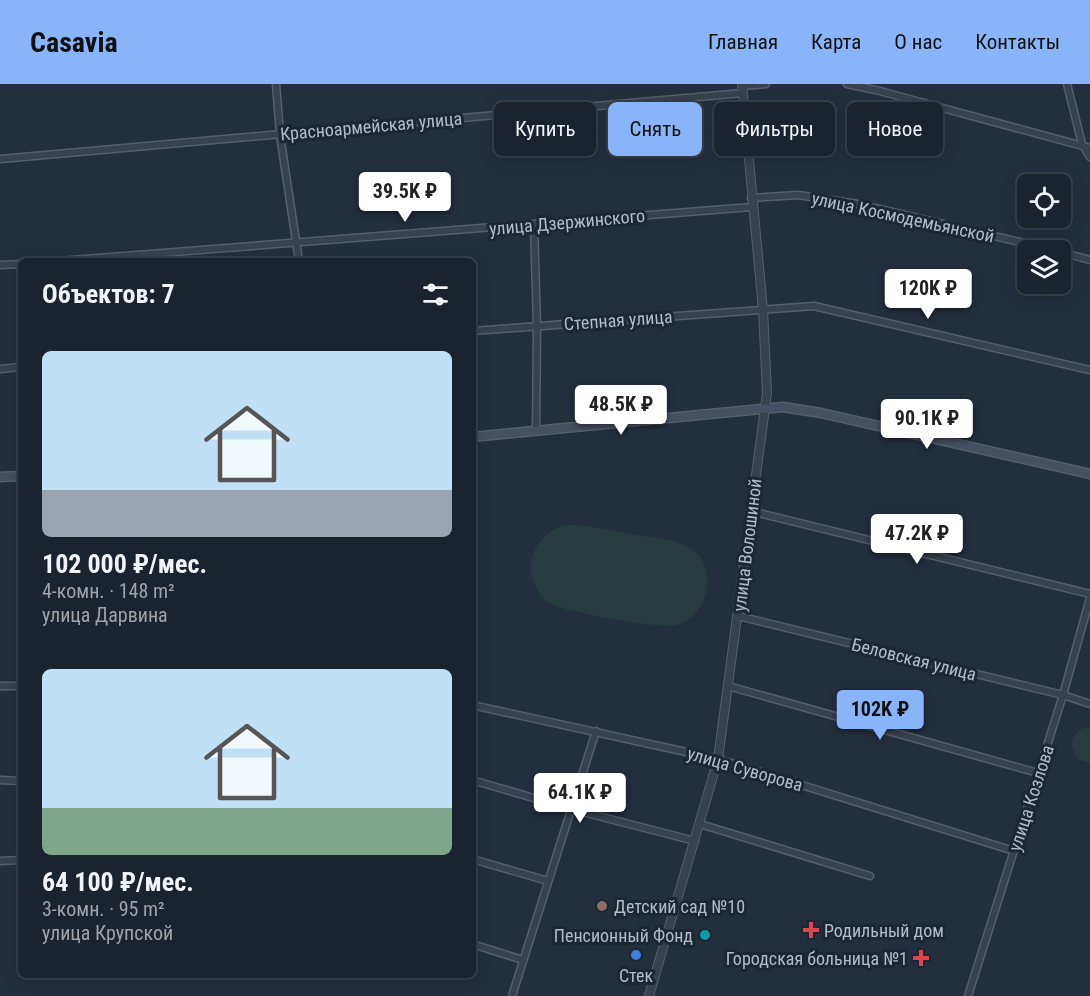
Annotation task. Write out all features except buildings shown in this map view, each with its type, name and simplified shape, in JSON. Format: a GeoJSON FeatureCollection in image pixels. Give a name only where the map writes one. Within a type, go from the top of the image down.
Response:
{"type":"FeatureCollection","features":[{"type":"Feature","properties":{"kind":"main road"},"geometry":{"type":"LineString","coordinates":[[476,437],[750,412],[783,407],[820,413],[1090,474]]}},
{"type":"Feature","properties":{"kind":"main road"},"geometry":{"type":"LineString","coordinates":[[0,477],[18,476]]}},
{"type":"Feature","properties":{"kind":"street"},"geometry":{"type":"LineString","coordinates":[[276,84],[280,135],[298,258]]}},
{"type":"Feature","properties":{"kind":"street","name":"Красноармейская улица"},"geometry":{"type":"LineString","coordinates":[[0,159],[280,135],[766,84]]}},
{"type":"Feature","properties":{"kind":"street"},"geometry":{"type":"LineString","coordinates":[[847,84],[1082,144],[1090,148]]}},
{"type":"Feature","properties":{"kind":"street"},"geometry":{"type":"LineString","coordinates":[[1067,84],[1082,144],[1090,157]]}},
{"type":"Feature","properties":{"kind":"street","name":"улица Волошиной"},"geometry":{"type":"LineString","coordinates":[[649,996],[718,759],[767,393],[763,310],[742,88]]}},
{"type":"Feature","properties":{"kind":"street","name":"улица Космодемьянской"},"geometry":{"type":"LineString","coordinates":[[751,198],[798,195],[858,204],[1017,241]]}},
{"type":"Feature","properties":{"kind":"street","name":"улица Дзержинского"},"geometry":{"type":"LineString","coordinates":[[98,258],[752,207]]}},
{"type":"Feature","properties":{"kind":"street"},"geometry":{"type":"LineString","coordinates":[[534,225],[537,326],[536,431]]}},
{"type":"Feature","properties":{"kind":"street"},"geometry":{"type":"LineString","coordinates":[[1071,255],[1090,260]]}},
{"type":"Feature","properties":{"kind":"street"},"geometry":{"type":"LineString","coordinates":[[0,265],[18,264]]}},
{"type":"Feature","properties":{"kind":"street","name":"Степная улица"},"geometry":{"type":"LineString","coordinates":[[476,331],[814,306],[1090,370]]}},
{"type":"Feature","properties":{"kind":"street"},"geometry":{"type":"LineString","coordinates":[[0,369],[18,367]]}},
{"type":"Feature","properties":{"kind":"street"},"geometry":{"type":"LineString","coordinates":[[750,512],[1090,596]]}},
{"type":"Feature","properties":{"kind":"street","name":"улица Козлова"},"geometry":{"type":"LineString","coordinates":[[968,996],[1063,695],[1090,596]]}},
{"type":"Feature","properties":{"kind":"street","name":"Беловская улица"},"geometry":{"type":"LineString","coordinates":[[738,616],[1063,695],[1090,704]]}},
{"type":"Feature","properties":{"kind":"street"},"geometry":{"type":"LineString","coordinates":[[0,687],[18,686]]}},
{"type":"Feature","properties":{"kind":"street"},"geometry":{"type":"LineString","coordinates":[[728,686],[1038,773]]}},
{"type":"Feature","properties":{"kind":"street","name":"улица Суворова"},"geometry":{"type":"LineString","coordinates":[[476,706],[718,759],[1014,850]]}},
{"type":"Feature","properties":{"kind":"street"},"geometry":{"type":"LineString","coordinates":[[512,996],[596,731]]}},
{"type":"Feature","properties":{"kind":"street"},"geometry":{"type":"LineString","coordinates":[[0,780],[18,781]]}},
{"type":"Feature","properties":{"kind":"street"},"geometry":{"type":"LineString","coordinates":[[476,781],[571,809],[695,841]]}},
{"type":"Feature","properties":{"kind":"street"},"geometry":{"type":"LineString","coordinates":[[700,824],[870,876]]}},
{"type":"Feature","properties":{"kind":"street"},"geometry":{"type":"LineString","coordinates":[[0,861],[18,860]]}},
{"type":"Feature","properties":{"kind":"street"},"geometry":{"type":"LineString","coordinates":[[476,860],[548,882]]}},
{"type":"Feature","properties":{"kind":"street"},"geometry":{"type":"LineString","coordinates":[[476,945],[523,960]]}},
{"type":"Feature","properties":{"kind":"green space"},"geometry":{"type":"Polygon","coordinates":[[[565,525],[580,525],[673,541],[691,549],[700,557],[707,576],[705,597],[700,606],[686,621],[666,626],[588,614],[546,601],[533,582],[532,560],[540,541],[551,531],[565,525]]]}},
{"type":"Feature","properties":{"kind":"green space"},"geometry":{"type":"Polygon","coordinates":[[[1090,727],[1090,763],[1078,759],[1072,747],[1076,733],[1090,727]]]}},
{"type":"Feature","properties":{"kind":"place","name":"Детский сад №10"},"geometry":{"type":"Point","coordinates":[602,906]}},
{"type":"Feature","properties":{"kind":"place","name":"Родильный дом"},"geometry":{"type":"Point","coordinates":[811,930]}},
{"type":"Feature","properties":{"kind":"place","name":"Пенсионный Фонд"},"geometry":{"type":"Point","coordinates":[705,935]}},
{"type":"Feature","properties":{"kind":"place","name":"Стек"},"geometry":{"type":"Point","coordinates":[636,955]}},
{"type":"Feature","properties":{"kind":"place","name":"Городская больница №1"},"geometry":{"type":"Point","coordinates":[921,958]}}]}
